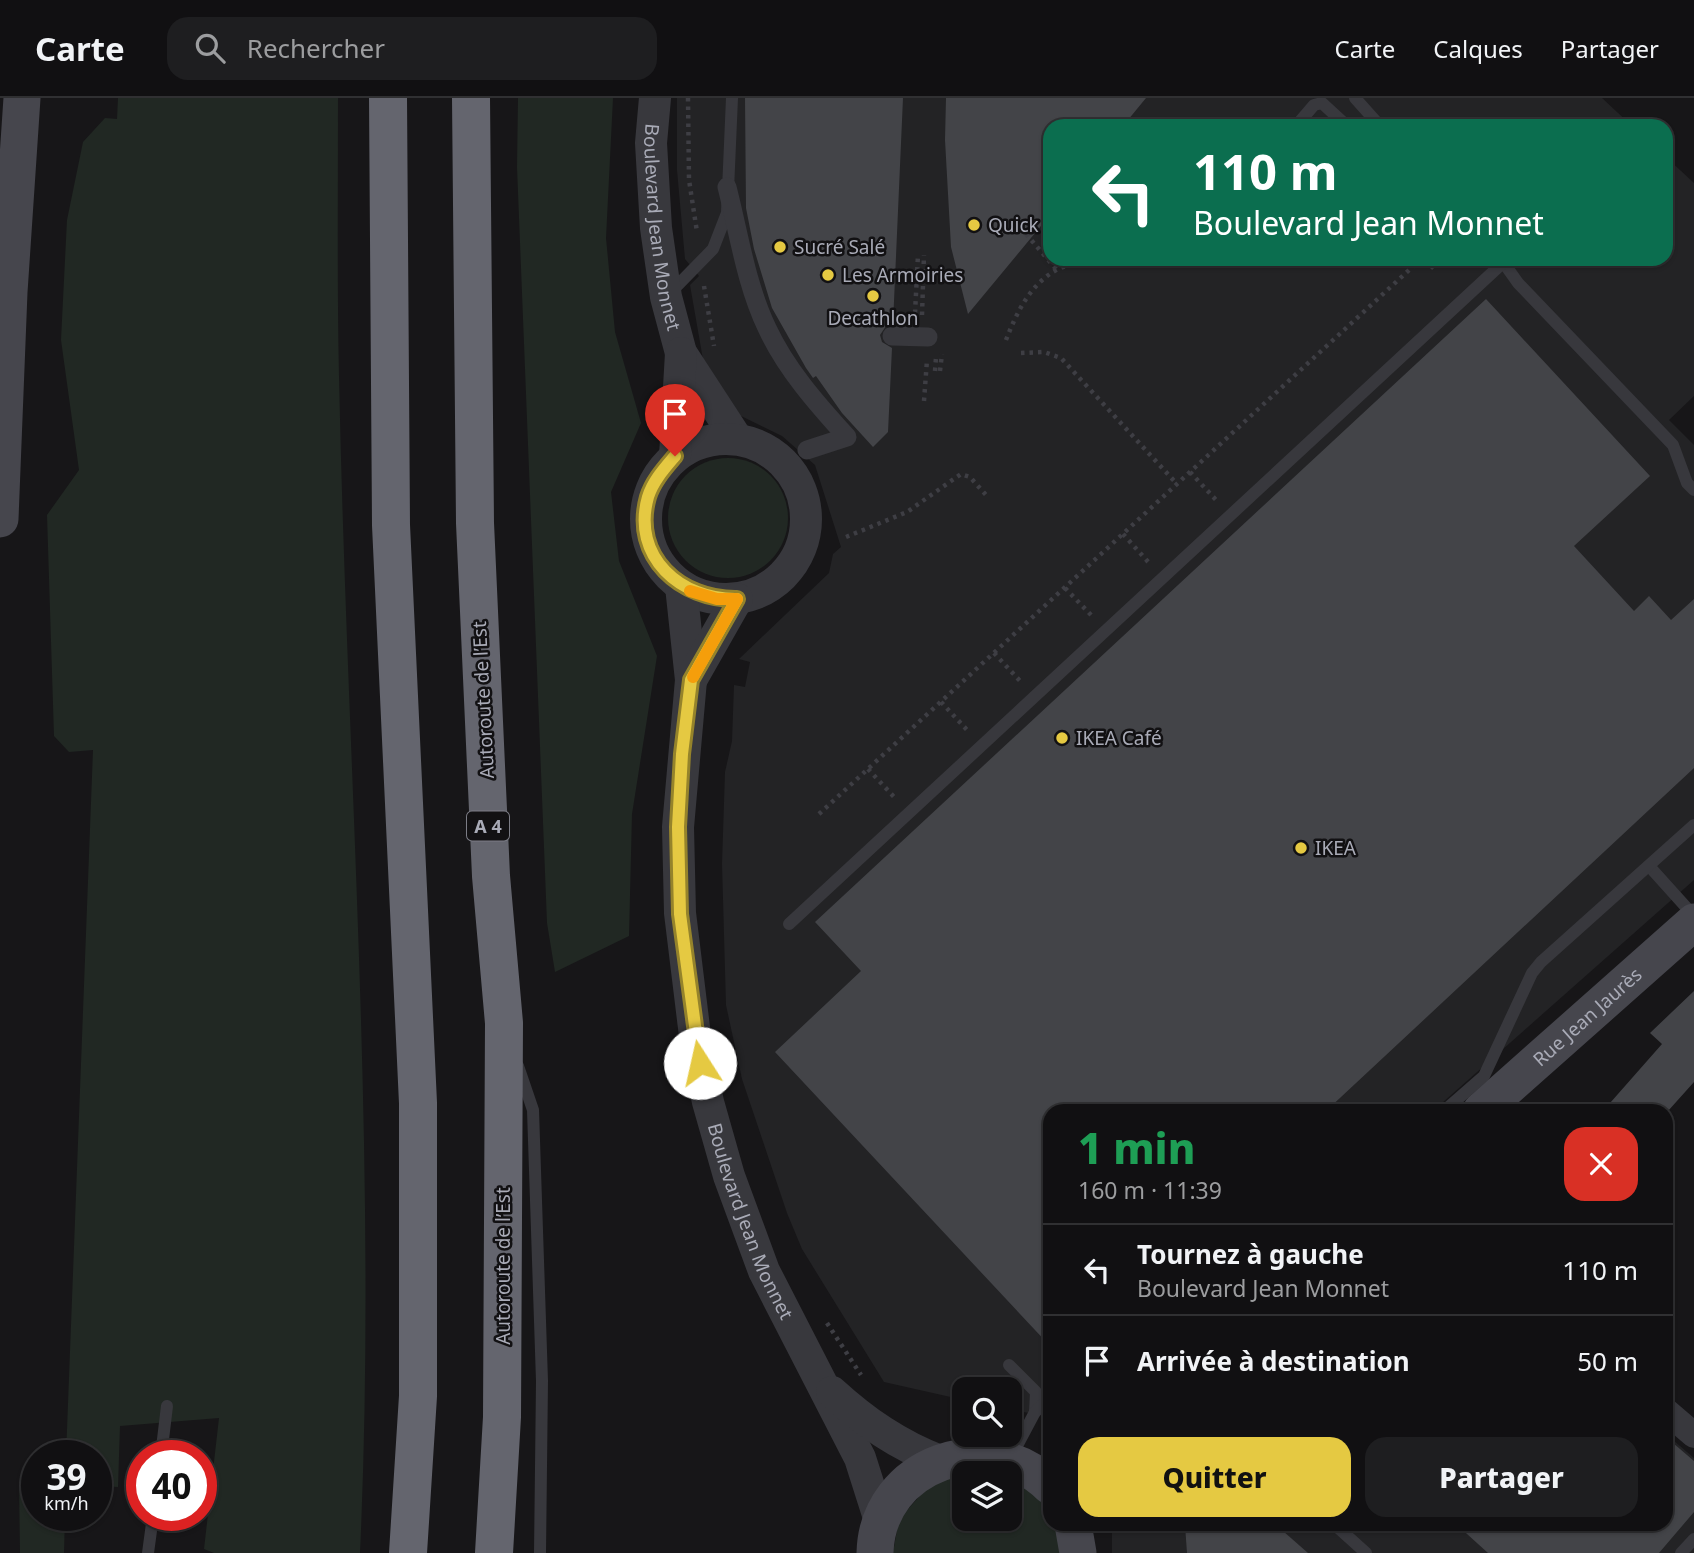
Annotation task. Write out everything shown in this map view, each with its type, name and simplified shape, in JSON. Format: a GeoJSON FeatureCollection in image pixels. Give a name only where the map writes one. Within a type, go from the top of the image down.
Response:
{"type":"FeatureCollection","features":[{"type":"Feature","properties":{"kind":"highway"},"geometry":{"type":"LineString","coordinates":[[387,98],[391,525],[418,1104],[418,1396],[408,1553]]}},
{"type":"Feature","properties":{"kind":"highway","name":"Autoroute de l’Est"},"geometry":{"type":"LineString","coordinates":[[471,98],[475,523],[491,876],[503,1023],[502,1417],[494,1553]]}},
{"type":"Feature","properties":{"kind":"main road"},"geometry":{"type":"LineString","coordinates":[[0,519],[9,292],[22,98]]}},
{"type":"Feature","properties":{"kind":"main road","name":"Rue Jean Jaurès"},"geometry":{"type":"LineString","coordinates":[[1489,1104],[1694,922]]}},
{"type":"Feature","properties":{"kind":"main road"},"geometry":{"type":"LineString","coordinates":[[878,1538],[893,1499],[904,1485],[940,1461],[983,1455],[1010,1460],[1043,1478]]}},
{"type":"Feature","properties":{"kind":"main road"},"geometry":{"type":"LineString","coordinates":[[1074,1531],[1078,1553]]}},
{"type":"Feature","properties":{"kind":"street","name":"Boulevard Jean Monnet"},"geometry":{"type":"LineString","coordinates":[[655,98],[651,143],[666,297],[681,353],[737,439]]}},
{"type":"Feature","properties":{"kind":"street"},"geometry":{"type":"LineString","coordinates":[[727,187],[752,290],[767,330],[813,399],[847,437],[807,450]]}},
{"type":"Feature","properties":{"kind":"street"},"geometry":{"type":"LineString","coordinates":[[892,336],[920,340]]}},
{"type":"Feature","properties":{"kind":"street","name":"Boulevard Jean Monnet"},"geometry":{"type":"LineString","coordinates":[[675,456],[681,353]]}},
{"type":"Feature","properties":{"kind":"street"},"geometry":{"type":"LineString","coordinates":[[715,439],[737,439],[763,447],[785,464],[800,487],[806,519],[798,554],[783,576],[762,591],[737,599],[717,599],[681,586],[663,569],[650,547],[645,523],[648,498],[659,475],[675,456],[694,445],[715,439]]}},
{"type":"Feature","properties":{"kind":"street","name":"Boulevard Jean Monnet"},"geometry":{"type":"LineString","coordinates":[[681,586],[691,680],[678,827],[680,914],[696,1044],[708,1102],[733,1188],[764,1271],[860,1458],[874,1493],[878,1538]]}},
{"type":"Feature","properties":{"kind":"street","name":"Boulevard Jean Monnet"},"geometry":{"type":"LineString","coordinates":[[691,680],[737,599]]}},
{"type":"Feature","properties":{"kind":"street","name":"Boulevard Jean Monnet"},"geometry":{"type":"LineString","coordinates":[[818,1379],[870,1425],[940,1461]]}},
{"type":"Feature","properties":{"kind":"street"},"geometry":{"type":"LineString","coordinates":[[1673,1417],[1694,1435]]}},
{"type":"Feature","properties":{"kind":"lane"},"geometry":{"type":"LineString","coordinates":[[666,297],[713,249],[727,213],[732,98]]}},
{"type":"Feature","properties":{"kind":"lane"},"geometry":{"type":"LineString","coordinates":[[1355,98],[1374,119]]}},
{"type":"Feature","properties":{"kind":"lane"},"geometry":{"type":"LineString","coordinates":[[1302,119],[1314,105],[1322,103],[1340,119]]}},
{"type":"Feature","properties":{"kind":"lane"},"geometry":{"type":"LineString","coordinates":[[789,924],[1498,266]]}},
{"type":"Feature","properties":{"kind":"lane"},"geometry":{"type":"LineString","coordinates":[[1508,266],[1518,283],[1673,445],[1687,482],[1694,490]]}},
{"type":"Feature","properties":{"kind":"lane"},"geometry":{"type":"LineString","coordinates":[[1452,1104],[1484,1076],[1532,973],[1541,962],[1694,825]]}},
{"type":"Feature","properties":{"kind":"lane"},"geometry":{"type":"LineString","coordinates":[[1649,866],[1694,916]]}},
{"type":"Feature","properties":{"kind":"lane"},"geometry":{"type":"LineString","coordinates":[[503,1023],[533,1110],[542,1381],[540,1553]]}},
{"type":"Feature","properties":{"kind":"lane"},"geometry":{"type":"LineString","coordinates":[[1009,1365],[1036,1392],[1035,1412]]}},
{"type":"Feature","properties":{"kind":"lane"},"geometry":{"type":"LineString","coordinates":[[1010,1460],[1035,1412],[1043,1405]]}},
{"type":"Feature","properties":{"kind":"lane"},"geometry":{"type":"LineString","coordinates":[[162,1440],[167,1406]]}},
{"type":"Feature","properties":{"kind":"lane"},"geometry":{"type":"LineString","coordinates":[[148,1553],[151,1531]]}},
{"type":"Feature","properties":{"kind":"lane"},"geometry":{"type":"LineString","coordinates":[[1342,1531],[1366,1553]]}},
{"type":"Feature","properties":{"kind":"lane"},"geometry":{"type":"LineString","coordinates":[[1681,1553],[1694,1539]]}},
{"type":"Feature","properties":{"kind":"path"},"geometry":{"type":"LineString","coordinates":[[1026,234],[1043,253]]}},
{"type":"Feature","properties":{"kind":"path"},"geometry":{"type":"LineString","coordinates":[[921,255],[920,340],[925,401]]}},
{"type":"Feature","properties":{"kind":"path"},"geometry":{"type":"LineString","coordinates":[[1054,266],[1058,270]]}},
{"type":"Feature","properties":{"kind":"path"},"geometry":{"type":"LineString","coordinates":[[1006,340],[1024,300],[1058,270],[1067,266]]}},
{"type":"Feature","properties":{"kind":"path"},"geometry":{"type":"LineString","coordinates":[[819,814],[1412,266]]}},
{"type":"Feature","properties":{"kind":"path"},"geometry":{"type":"LineString","coordinates":[[1021,353],[1045,352],[1061,358],[1177,484]]}},
{"type":"Feature","properties":{"kind":"path"},"geometry":{"type":"LineString","coordinates":[[846,537],[907,512],[961,474],[970,477],[986,495]]}},
{"type":"Feature","properties":{"kind":"path"},"geometry":{"type":"LineString","coordinates":[[994,653],[1024,685]]}},
{"type":"Feature","properties":{"kind":"path"},"geometry":{"type":"LineString","coordinates":[[941,702],[971,734]]}},
{"type":"Feature","properties":{"kind":"path"},"geometry":{"type":"LineString","coordinates":[[826,1321],[868,1387]]}},
{"type":"Feature","properties":{"kind":"shaded area"},"geometry":{"type":"Polygon","coordinates":[[[118,98],[338,98],[339,376],[363,1111],[365,1406],[360,1553],[214,1553],[204,1549],[206,1531],[217,1531],[216,1440],[219,1418],[120,1426],[118,1487],[112,1487],[112,1440],[67,1440],[93,750],[69,752],[54,736],[47,515],[79,470],[61,340],[67,220],[83,142],[105,118],[117,119],[118,98]]]}},
{"type":"Feature","properties":{"kind":"shaded area"},"geometry":{"type":"Polygon","coordinates":[[[518,98],[613,98],[606,238],[615,332],[641,423],[611,492],[619,561],[657,656],[632,814],[629,936],[555,972],[547,923],[517,167],[518,98]]]}},
{"type":"Feature","properties":{"kind":"shaded area"},"geometry":{"type":"Polygon","coordinates":[[[677,98],[1602,98],[1624,119],[1043,119],[1043,266],[1673,266],[1673,164],[1694,183],[1694,396],[1669,420],[1694,445],[1694,880],[1441,1104],[1043,1104],[1043,1415],[1022,1412],[1022,1377],[952,1377],[952,1397],[884,1382],[802,1249],[787,1213],[742,1079],[726,1005],[722,864],[725,772],[732,741],[734,685],[745,687],[750,662],[739,659],[829,573],[833,554],[841,547],[815,465],[782,436],[735,413],[705,371],[690,285],[699,276],[685,259],[677,170],[677,98]]]}},
{"type":"Feature","properties":{"kind":"shaded area"},"geometry":{"type":"Polygon","coordinates":[[[728,458],[751,463],[770,476],[783,495],[788,518],[783,541],[770,560],[751,573],[728,578],[705,573],[686,560],[673,541],[668,518],[673,495],[686,476],[705,463],[728,458]]]}},
{"type":"Feature","properties":{"kind":"shaded area"},"geometry":{"type":"Polygon","coordinates":[[[1673,1440],[1694,1458],[1694,1553],[1112,1553],[1112,1531],[1673,1531],[1673,1440]]]}},
{"type":"Feature","properties":{"kind":"shaded area"},"geometry":{"type":"Polygon","coordinates":[[[952,1476],[952,1531],[1022,1531],[1022,1484],[1043,1501],[1043,1531],[1058,1531],[1061,1553],[893,1553],[899,1519],[936,1478],[952,1476]]]}},
{"type":"Feature","properties":{"kind":"shaded area"},"geometry":{"type":"Polygon","coordinates":[[[19,1482],[21,1531],[65,1531],[64,1553],[20,1553],[19,1482]]]}},
{"type":"Feature","properties":{"kind":"building","name":"Les Armoiries"},"geometry":{"type":"Polygon","coordinates":[[[745,98],[903,98],[893,324],[886,326],[880,335],[882,342],[892,348],[888,432],[873,447],[842,413],[816,376],[813,378],[772,308],[754,249],[746,208],[745,98]]]}},
{"type":"Feature","properties":{"kind":"building","name":"Les Armoiries"},"geometry":{"type":"Polygon","coordinates":[[[946,98],[1146,98],[1129,119],[1043,119],[1043,223],[968,314],[951,247],[945,140],[946,98]]]}},
{"type":"Feature","properties":{"kind":"building","name":"IKEA"},"geometry":{"type":"Polygon","coordinates":[[[1486,299],[1650,476],[1574,546],[1634,611],[1649,596],[1671,620],[1694,599],[1694,768],[1334,1104],[1043,1104],[1043,1339],[775,1052],[861,971],[815,922],[1486,299]]]}},
{"type":"Feature","properties":{"kind":"building"},"geometry":{"type":"Polygon","coordinates":[[[1694,991],[1694,1082],[1673,1105],[1609,1104],[1662,1044],[1650,1033],[1694,991]]]}},
{"type":"Feature","properties":{"kind":"building"},"geometry":{"type":"Polygon","coordinates":[[[1673,1443],[1694,1461],[1694,1512],[1659,1553],[1488,1553],[1464,1531],[1673,1531],[1673,1443]]]}},
{"type":"Feature","properties":{"kind":"building"},"geometry":{"type":"Polygon","coordinates":[[[1185,1531],[1283,1531],[1308,1553],[1187,1553],[1185,1531]]]}},
{"type":"Feature","properties":{"kind":"slow traffic"},"geometry":{"type":"LineString","coordinates":[[690,591],[717,599],[737,599],[693,677]]}},
{"type":"Feature","properties":{"kind":"place","name":"Quick"},"geometry":{"type":"Point","coordinates":[974,225]}},
{"type":"Feature","properties":{"kind":"place","name":"Sucré Salé"},"geometry":{"type":"Point","coordinates":[780,247]}},
{"type":"Feature","properties":{"kind":"place","name":"Les Armoiries"},"geometry":{"type":"Point","coordinates":[828,275]}},
{"type":"Feature","properties":{"kind":"place","name":"Decathlon"},"geometry":{"type":"Point","coordinates":[873,296]}},
{"type":"Feature","properties":{"kind":"place","name":"IKEA Café"},"geometry":{"type":"Point","coordinates":[1062,738]}},
{"type":"Feature","properties":{"kind":"place","name":"IKEA"},"geometry":{"type":"Point","coordinates":[1301,848]}},
{"type":"Feature","properties":{"kind":"route"},"geometry":{"type":"LineString","coordinates":[[675,456],[659,475],[648,498],[645,523],[650,547],[663,569],[681,586],[698,595],[737,599],[691,680],[682,754],[678,827],[680,914],[700,1063]]}}]}
